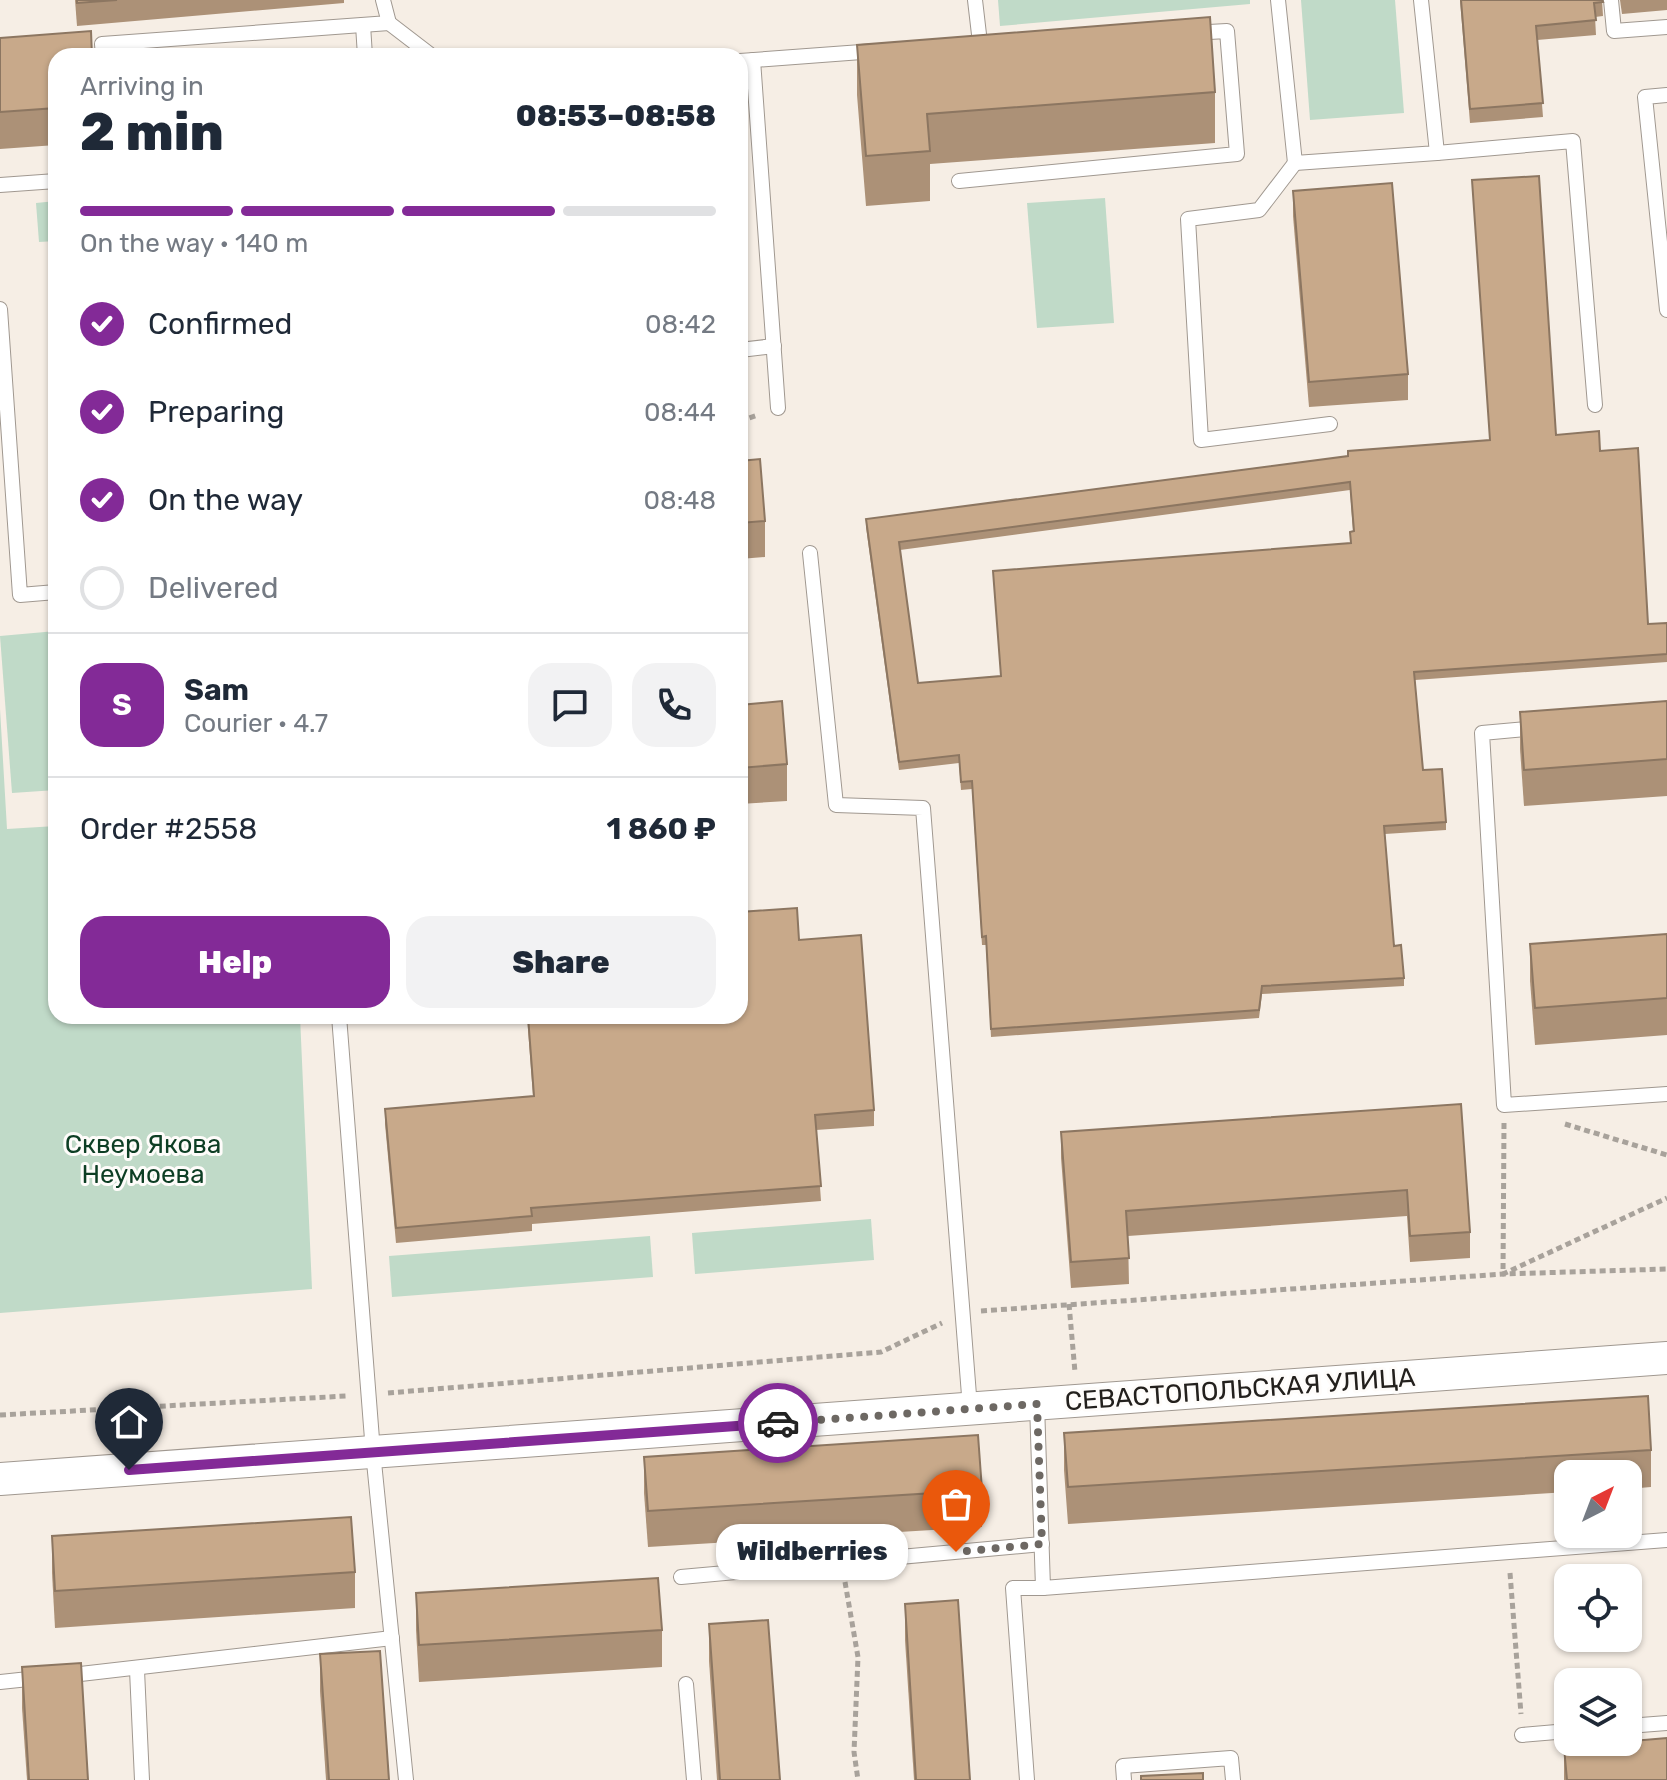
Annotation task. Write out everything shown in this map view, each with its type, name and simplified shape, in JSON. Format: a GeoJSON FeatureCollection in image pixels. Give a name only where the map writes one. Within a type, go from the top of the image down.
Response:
{"type":"FeatureCollection","features":[{"type":"Feature","properties":{"kind":"street","name":"СЕВАСТОПОЛЬСКАЯ УЛИЦА"},"geometry":{"type":"LineString","coordinates":[[0,1479],[1667,1358]]}},
{"type":"Feature","properties":{"kind":"lane"},"geometry":{"type":"LineString","coordinates":[[383,0],[389,23],[422,48]]}},
{"type":"Feature","properties":{"kind":"lane"},"geometry":{"type":"LineString","coordinates":[[975,0],[972,44],[998,43]]}},
{"type":"Feature","properties":{"kind":"lane"},"geometry":{"type":"LineString","coordinates":[[1278,0],[1295,163],[1259,210],[1188,219],[1201,440],[1330,424]]}},
{"type":"Feature","properties":{"kind":"lane"},"geometry":{"type":"LineString","coordinates":[[1421,0],[1437,153]]}},
{"type":"Feature","properties":{"kind":"lane"},"geometry":{"type":"LineString","coordinates":[[1611,0],[1614,31],[1667,27]]}},
{"type":"Feature","properties":{"kind":"lane"},"geometry":{"type":"LineString","coordinates":[[123,48],[389,23]]}},
{"type":"Feature","properties":{"kind":"lane"},"geometry":{"type":"LineString","coordinates":[[363,25],[364,48]]}},
{"type":"Feature","properties":{"kind":"lane"},"geometry":{"type":"LineString","coordinates":[[959,181],[1237,154],[1227,31],[1181,33]]}},
{"type":"Feature","properties":{"kind":"lane"},"geometry":{"type":"LineString","coordinates":[[85,45],[95,48]]}},
{"type":"Feature","properties":{"kind":"lane"},"geometry":{"type":"LineString","coordinates":[[748,61],[889,50]]}},
{"type":"Feature","properties":{"kind":"lane"},"geometry":{"type":"LineString","coordinates":[[748,81],[778,408]]}},
{"type":"Feature","properties":{"kind":"lane"},"geometry":{"type":"LineString","coordinates":[[1667,95],[1645,97],[1667,310]]}},
{"type":"Feature","properties":{"kind":"lane"},"geometry":{"type":"LineString","coordinates":[[1295,163],[1573,141],[1595,405]]}},
{"type":"Feature","properties":{"kind":"lane"},"geometry":{"type":"LineString","coordinates":[[0,185],[48,182]]}},
{"type":"Feature","properties":{"kind":"lane"},"geometry":{"type":"LineString","coordinates":[[0,309],[20,595],[48,593]]}},
{"type":"Feature","properties":{"kind":"lane"},"geometry":{"type":"LineString","coordinates":[[748,349],[774,346]]}},
{"type":"Feature","properties":{"kind":"lane"},"geometry":{"type":"LineString","coordinates":[[810,553],[836,805],[923,808],[970,1409]]}},
{"type":"Feature","properties":{"kind":"lane"},"geometry":{"type":"LineString","coordinates":[[1559,727],[1482,733],[1504,1105],[1667,1094]]}},
{"type":"Feature","properties":{"kind":"lane"},"geometry":{"type":"LineString","coordinates":[[340,1024],[373,1452],[406,1780]]}},
{"type":"Feature","properties":{"kind":"lane"},"geometry":{"type":"LineString","coordinates":[[1037,1404],[1043,1588]]}},
{"type":"Feature","properties":{"kind":"lane"},"geometry":{"type":"LineString","coordinates":[[1027,1780],[1013,1588],[1667,1540]]}},
{"type":"Feature","properties":{"kind":"lane"},"geometry":{"type":"LineString","coordinates":[[681,1577],[1042,1544]]}},
{"type":"Feature","properties":{"kind":"lane"},"geometry":{"type":"LineString","coordinates":[[0,1682],[137,1670],[392,1638]]}},
{"type":"Feature","properties":{"kind":"lane"},"geometry":{"type":"LineString","coordinates":[[137,1670],[142,1780]]}},
{"type":"Feature","properties":{"kind":"lane"},"geometry":{"type":"LineString","coordinates":[[686,1684],[694,1780]]}},
{"type":"Feature","properties":{"kind":"lane"},"geometry":{"type":"LineString","coordinates":[[1642,1725],[1667,1723]]}},
{"type":"Feature","properties":{"kind":"lane"},"geometry":{"type":"LineString","coordinates":[[1522,1735],[1554,1732]]}},
{"type":"Feature","properties":{"kind":"lane"},"geometry":{"type":"LineString","coordinates":[[1124,1780],[1123,1766],[1231,1758],[1233,1780]]}},
{"type":"Feature","properties":{"kind":"path"},"geometry":{"type":"LineString","coordinates":[[1503,1274],[1504,1105]]}},
{"type":"Feature","properties":{"kind":"path"},"geometry":{"type":"LineString","coordinates":[[1563,1123],[1667,1155]]}},
{"type":"Feature","properties":{"kind":"path"},"geometry":{"type":"LineString","coordinates":[[1503,1274],[1667,1198]]}},
{"type":"Feature","properties":{"kind":"path"},"geometry":{"type":"LineString","coordinates":[[0,1415],[369,1395],[881,1352],[962,1313],[1503,1274],[1667,1269]]}},
{"type":"Feature","properties":{"kind":"path"},"geometry":{"type":"LineString","coordinates":[[1069,1304],[1077,1401]]}},
{"type":"Feature","properties":{"kind":"path"},"geometry":{"type":"LineString","coordinates":[[1508,1552],[1522,1735]]}},
{"type":"Feature","properties":{"kind":"path"},"geometry":{"type":"LineString","coordinates":[[842,1562],[858,1657],[854,1752],[858,1780]]}},
{"type":"Feature","properties":{"kind":"green space"},"geometry":{"type":"Polygon","coordinates":[[[998,0],[1250,0],[1250,4],[1000,26],[998,0]]]}},
{"type":"Feature","properties":{"kind":"green space"},"geometry":{"type":"Polygon","coordinates":[[[1301,0],[1395,0],[1404,113],[1310,120],[1301,0]]]}},
{"type":"Feature","properties":{"kind":"green space"},"geometry":{"type":"Polygon","coordinates":[[[1105,198],[1114,323],[1037,328],[1027,203],[1105,198]]]}},
{"type":"Feature","properties":{"kind":"green space"},"geometry":{"type":"Polygon","coordinates":[[[48,202],[48,241],[39,242],[36,203],[48,202]]]}},
{"type":"Feature","properties":{"kind":"green space"},"geometry":{"type":"Polygon","coordinates":[[[48,632],[48,791],[12,793],[0,636],[48,632]]]}},
{"type":"Feature","properties":{"kind":"green space","name":"Сквер Якова Неумоева"},"geometry":{"type":"Polygon","coordinates":[[[0,709],[7,829],[48,826],[48,1024],[300,1024],[312,1289],[0,1313],[0,709]]]}},
{"type":"Feature","properties":{"kind":"green space"},"geometry":{"type":"Polygon","coordinates":[[[871,1219],[874,1260],[695,1274],[692,1233],[871,1219]]]}},
{"type":"Feature","properties":{"kind":"green space"},"geometry":{"type":"Polygon","coordinates":[[[650,1236],[653,1277],[392,1297],[389,1256],[650,1236]]]}},
{"type":"Feature","properties":{"kind":"building"},"geometry":{"type":"Polygon","coordinates":[[[77,0],[117,0],[77,3],[77,0]]]}},
{"type":"Feature","properties":{"kind":"building"},"geometry":{"type":"Polygon","coordinates":[[[1461,0],[1603,2],[1594,3],[1596,20],[1536,26],[1543,103],[1470,109],[1461,0]]]}},
{"type":"Feature","properties":{"kind":"building"},"geometry":{"type":"Polygon","coordinates":[[[1210,17],[1215,92],[927,114],[930,151],[866,156],[857,45],[1210,17]]]}},
{"type":"Feature","properties":{"kind":"building"},"geometry":{"type":"Polygon","coordinates":[[[91,31],[92,48],[48,48],[48,109],[0,112],[0,38],[91,31]]]}},
{"type":"Feature","properties":{"kind":"building"},"geometry":{"type":"Polygon","coordinates":[[[1539,176],[1556,435],[1599,431],[1600,451],[1638,448],[1648,624],[1667,623],[1667,654],[1414,672],[1423,770],[1442,769],[1446,822],[1384,826],[1394,946],[1401,945],[1404,978],[1262,986],[1259,1010],[991,1029],[972,781],[961,782],[959,755],[899,762],[866,519],[1348,456],[1348,451],[1490,440],[1472,180],[1539,176]],[[1350,482],[899,542],[918,683],[1001,676],[993,571],[1351,543],[1350,532],[1354,531],[1350,482]]]}},
{"type":"Feature","properties":{"kind":"building"},"geometry":{"type":"Polygon","coordinates":[[[1392,183],[1408,374],[1309,382],[1293,191],[1392,183]]]}},
{"type":"Feature","properties":{"kind":"building"},"geometry":{"type":"Polygon","coordinates":[[[760,459],[765,521],[748,522],[748,460],[760,459]]]}},
{"type":"Feature","properties":{"kind":"building"},"geometry":{"type":"Polygon","coordinates":[[[782,701],[787,764],[748,767],[748,704],[782,701]]]}},
{"type":"Feature","properties":{"kind":"building"},"geometry":{"type":"Polygon","coordinates":[[[1667,701],[1667,759],[1524,770],[1520,712],[1667,701]]]}},
{"type":"Feature","properties":{"kind":"building"},"geometry":{"type":"Polygon","coordinates":[[[797,908],[799,940],[861,935],[874,1110],[815,1115],[821,1186],[531,1208],[532,1216],[396,1228],[385,1109],[534,1096],[529,1024],[748,1024],[748,911],[797,908]]]}},
{"type":"Feature","properties":{"kind":"building"},"geometry":{"type":"Polygon","coordinates":[[[1667,934],[1667,998],[1535,1008],[1530,944],[1667,934]]]}},
{"type":"Feature","properties":{"kind":"building"},"geometry":{"type":"Polygon","coordinates":[[[1461,1104],[1470,1232],[1410,1236],[1407,1190],[1126,1211],[1129,1258],[1071,1262],[1061,1132],[1461,1104]]]}},
{"type":"Feature","properties":{"kind":"building"},"geometry":{"type":"Polygon","coordinates":[[[1648,1396],[1651,1450],[1068,1487],[1064,1433],[1648,1396]]]}},
{"type":"Feature","properties":{"kind":"building"},"geometry":{"type":"Polygon","coordinates":[[[978,1435],[982,1490],[648,1511],[644,1457],[978,1435]]]}},
{"type":"Feature","properties":{"kind":"building"},"geometry":{"type":"Polygon","coordinates":[[[351,1517],[355,1572],[55,1591],[52,1536],[351,1517]]]}},
{"type":"Feature","properties":{"kind":"building"},"geometry":{"type":"Polygon","coordinates":[[[658,1578],[662,1630],[419,1645],[416,1593],[658,1578]]]}},
{"type":"Feature","properties":{"kind":"building"},"geometry":{"type":"Polygon","coordinates":[[[958,1600],[970,1780],[916,1780],[905,1604],[958,1600]]]}},
{"type":"Feature","properties":{"kind":"building"},"geometry":{"type":"Polygon","coordinates":[[[768,1620],[780,1780],[720,1780],[709,1624],[768,1620]]]}},
{"type":"Feature","properties":{"kind":"building"},"geometry":{"type":"Polygon","coordinates":[[[380,1651],[389,1780],[329,1780],[320,1654],[380,1651]]]}},
{"type":"Feature","properties":{"kind":"building"},"geometry":{"type":"Polygon","coordinates":[[[81,1663],[88,1780],[29,1780],[22,1667],[81,1663]]]}},
{"type":"Feature","properties":{"kind":"building"},"geometry":{"type":"Polygon","coordinates":[[[1667,1738],[1667,1780],[1567,1780],[1565,1756],[1642,1756],[1642,1740],[1667,1738]]]}},
{"type":"Feature","properties":{"kind":"building"},"geometry":{"type":"Polygon","coordinates":[[[1203,1773],[1203,1780],[1141,1780],[1141,1776],[1203,1773]]]}},
{"type":"Feature","properties":{"kind":"way so far"},"geometry":{"type":"LineString","coordinates":[[778,1423],[1037,1404],[1042,1544],[956,1552]]}},
{"type":"Feature","properties":{"kind":"place","name":"Wildberries"},"geometry":{"type":"Point","coordinates":[956,1552]}},
{"type":"Feature","properties":{"kind":"route"},"geometry":{"type":"LineString","coordinates":[[129,1470],[778,1423]]}}]}
